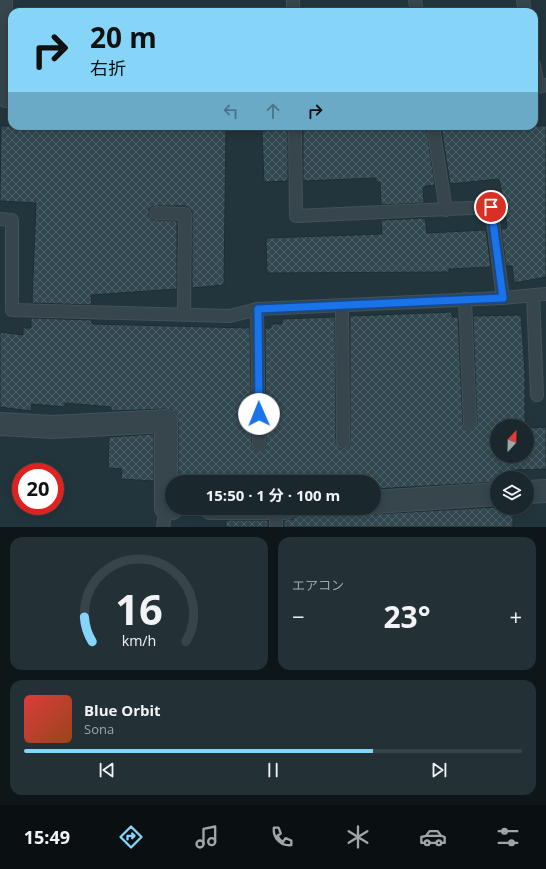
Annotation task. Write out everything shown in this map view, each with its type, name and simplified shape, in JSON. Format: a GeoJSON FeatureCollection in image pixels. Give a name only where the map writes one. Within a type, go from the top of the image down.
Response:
{"type":"FeatureCollection","features":[{"type":"Feature","properties":{"kind":"street"},"geometry":{"type":"LineString","coordinates":[[0,424],[52,427],[166,420],[167,475]]}},
{"type":"Feature","properties":{"kind":"street"},"geometry":{"type":"LineString","coordinates":[[534,492],[546,491]]}},
{"type":"Feature","properties":{"kind":"street"},"geometry":{"type":"LineString","coordinates":[[381,502],[490,494]]}},
{"type":"Feature","properties":{"kind":"lane"},"geometry":{"type":"LineString","coordinates":[[6,0],[5,101],[8,101]]}},
{"type":"Feature","properties":{"kind":"lane"},"geometry":{"type":"LineString","coordinates":[[295,130],[296,216],[491,207],[503,298]]}},
{"type":"Feature","properties":{"kind":"lane"},"geometry":{"type":"LineString","coordinates":[[434,130],[446,210]]}},
{"type":"Feature","properties":{"kind":"lane"},"geometry":{"type":"LineString","coordinates":[[156,213],[185,214],[184,314]]}},
{"type":"Feature","properties":{"kind":"lane"},"geometry":{"type":"LineString","coordinates":[[0,219],[12,220],[12,310],[230,316],[258,309],[465,300],[546,294]]}},
{"type":"Feature","properties":{"kind":"lane"},"geometry":{"type":"LineString","coordinates":[[533,295],[537,395]]}},
{"type":"Feature","properties":{"kind":"lane"},"geometry":{"type":"LineString","coordinates":[[465,300],[470,423]]}},
{"type":"Feature","properties":{"kind":"lane"},"geometry":{"type":"LineString","coordinates":[[342,305],[343,442]]}},
{"type":"Feature","properties":{"kind":"lane"},"geometry":{"type":"LineString","coordinates":[[258,309],[259,444]]}},
{"type":"Feature","properties":{"kind":"building"},"geometry":{"type":"Polygon","coordinates":[[[1,126],[8,126],[8,130],[226,130],[224,285],[192,288],[192,211],[185,206],[156,206],[149,209],[149,216],[152,219],[177,221],[177,289],[91,295],[92,305],[32,303],[36,203],[0,201],[1,126]]]}},
{"type":"Feature","properties":{"kind":"building"},"geometry":{"type":"Polygon","coordinates":[[[538,126],[546,126],[546,277],[514,283],[512,266],[506,266],[501,229],[507,228],[499,179],[450,184],[442,130],[538,130],[538,126]]]}},
{"type":"Feature","properties":{"kind":"building"},"geometry":{"type":"Polygon","coordinates":[[[288,130],[288,181],[264,182],[262,131],[288,130]]]}},
{"type":"Feature","properties":{"kind":"building"},"geometry":{"type":"Polygon","coordinates":[[[303,130],[427,130],[435,185],[425,186],[425,188],[423,188],[424,203],[381,205],[380,182],[376,182],[376,178],[303,181],[303,130]]]}},
{"type":"Feature","properties":{"kind":"building"},"geometry":{"type":"Polygon","coordinates":[[[425,218],[427,233],[486,230],[491,267],[449,269],[449,272],[267,273],[266,238],[382,234],[381,220],[425,218]]]}},
{"type":"Feature","properties":{"kind":"building"},"geometry":{"type":"Polygon","coordinates":[[[452,312],[452,317],[458,317],[463,424],[466,429],[470,430],[474,429],[477,423],[473,316],[521,315],[525,372],[525,419],[490,419],[490,463],[534,463],[534,428],[546,427],[546,469],[490,471],[490,482],[381,489],[381,475],[178,475],[178,421],[176,414],[171,410],[111,411],[111,407],[65,403],[65,407],[32,404],[31,411],[0,407],[0,332],[23,335],[23,328],[31,328],[31,318],[92,320],[92,324],[250,328],[252,444],[255,450],[260,451],[265,448],[266,444],[265,328],[271,328],[271,324],[282,324],[282,319],[335,317],[336,442],[339,448],[343,449],[349,446],[350,442],[350,316],[452,312]]]}},
{"type":"Feature","properties":{"kind":"building"},"geometry":{"type":"Polygon","coordinates":[[[154,434],[154,481],[121,479],[122,469],[108,468],[109,437],[154,434]]]}},
{"type":"Feature","properties":{"kind":"building"},"geometry":{"type":"Polygon","coordinates":[[[490,507],[490,515],[513,515],[513,527],[284,527],[284,520],[293,519],[296,515],[381,515],[381,514],[490,507]]]}},
{"type":"Feature","properties":{"kind":"building"},"geometry":{"type":"Polygon","coordinates":[[[226,520],[268,520],[268,527],[226,527],[226,520]]]}},
{"type":"Feature","properties":{"kind":"route"},"geometry":{"type":"LineString","coordinates":[[259,414],[258,309],[503,298],[491,207]]}}]}
